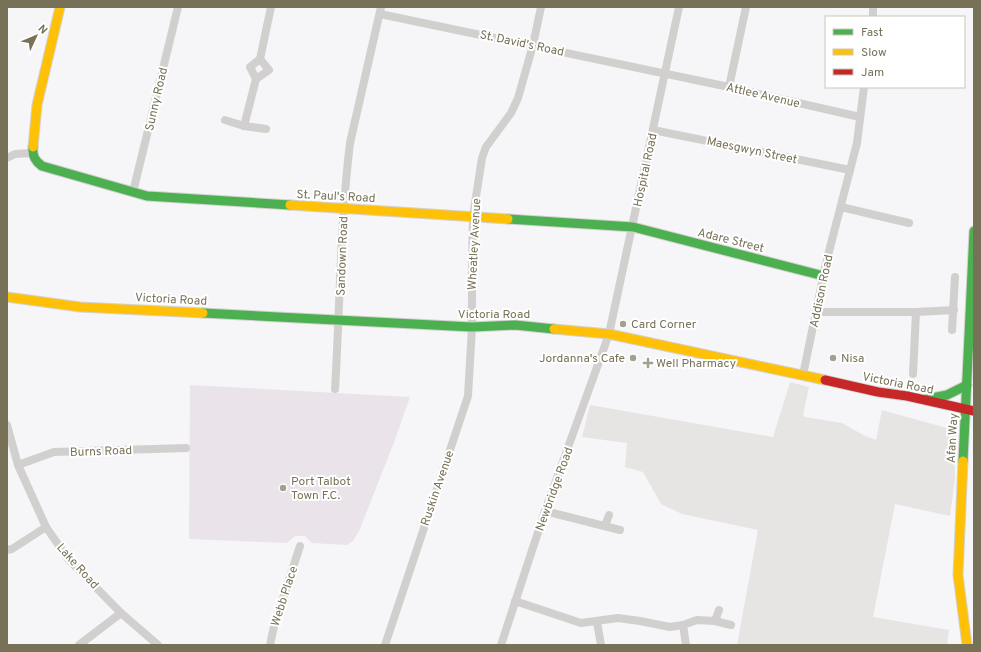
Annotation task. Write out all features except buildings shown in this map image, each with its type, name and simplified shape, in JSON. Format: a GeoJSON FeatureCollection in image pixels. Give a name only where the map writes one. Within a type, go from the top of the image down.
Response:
{"type":"FeatureCollection","features":[{"type":"Feature","properties":{"kind":"street"},"geometry":{"type":"LineString","coordinates":[[7,158],[15,154],[32,153],[37,105],[60,7]]}},
{"type":"Feature","properties":{"kind":"street","name":"Sunny Road"},"geometry":{"type":"LineString","coordinates":[[133,192],[178,7]]}},
{"type":"Feature","properties":{"kind":"street"},"geometry":{"type":"LineString","coordinates":[[256,79],[250,67],[260,59],[271,7]]}},
{"type":"Feature","properties":{"kind":"street","name":"Wheatley Avenue"},"geometry":{"type":"LineString","coordinates":[[472,327],[473,216],[482,158],[486,147],[511,113],[518,98],[533,45],[541,7]]}},
{"type":"Feature","properties":{"kind":"street","name":"Hospital Road"},"geometry":{"type":"LineString","coordinates":[[609,334],[680,7]]}},
{"type":"Feature","properties":{"kind":"street"},"geometry":{"type":"LineString","coordinates":[[729,87],[746,7]]}},
{"type":"Feature","properties":{"kind":"street","name":"St. David's Road"},"geometry":{"type":"LineString","coordinates":[[380,11],[665,74]]}},
{"type":"Feature","properties":{"kind":"street","name":"Sandown Road"},"geometry":{"type":"LineString","coordinates":[[335,389],[343,209],[350,143],[380,11]]}},
{"type":"Feature","properties":{"kind":"street"},"geometry":{"type":"LineString","coordinates":[[244,126],[256,79],[268,70],[260,59]]}},
{"type":"Feature","properties":{"kind":"street","name":"Attlee Avenue"},"geometry":{"type":"LineString","coordinates":[[665,74],[860,117]]}},
{"type":"Feature","properties":{"kind":"street","name":"Addison Road"},"geometry":{"type":"LineString","coordinates":[[803,375],[824,276],[857,143],[864,88]]}},
{"type":"Feature","properties":{"kind":"street"},"geometry":{"type":"LineString","coordinates":[[225,120],[244,126],[266,129]]}},
{"type":"Feature","properties":{"kind":"street","name":"Maesgwyn Street"},"geometry":{"type":"LineString","coordinates":[[653,130],[850,170]]}},
{"type":"Feature","properties":{"kind":"street","name":"St. Paul's Road"},"geometry":{"type":"LineString","coordinates":[[32,153],[36,161],[42,166],[146,196],[633,227]]}},
{"type":"Feature","properties":{"kind":"street"},"geometry":{"type":"LineString","coordinates":[[841,207],[909,223]]}},
{"type":"Feature","properties":{"kind":"street","name":"Adare Street"},"geometry":{"type":"LineString","coordinates":[[633,227],[824,276]]}},
{"type":"Feature","properties":{"kind":"street","name":"Afan Way"},"geometry":{"type":"LineString","coordinates":[[967,645],[958,575],[970,411],[967,386],[974,231]]}},
{"type":"Feature","properties":{"kind":"street"},"geometry":{"type":"LineString","coordinates":[[952,330],[955,277]]}},
{"type":"Feature","properties":{"kind":"street","name":"Victoria Road"},"geometry":{"type":"LineString","coordinates":[[7,297],[80,307],[339,319],[472,327],[515,325],[609,334],[878,392],[923,399],[970,411]]}},
{"type":"Feature","properties":{"kind":"street"},"geometry":{"type":"LineString","coordinates":[[817,312],[916,312],[954,310]]}},
{"type":"Feature","properties":{"kind":"street"},"geometry":{"type":"LineString","coordinates":[[913,374],[916,312]]}},
{"type":"Feature","properties":{"kind":"street","name":"Ruskin Avenue"},"geometry":{"type":"LineString","coordinates":[[385,645],[468,396],[472,327]]}},
{"type":"Feature","properties":{"kind":"street","name":"Newbridge Road"},"geometry":{"type":"LineString","coordinates":[[501,645],[545,511],[609,334]]}},
{"type":"Feature","properties":{"kind":"street"},"geometry":{"type":"LineString","coordinates":[[923,399],[947,395],[967,386]]}},
{"type":"Feature","properties":{"kind":"street","name":"Lake Road"},"geometry":{"type":"LineString","coordinates":[[7,425],[18,465],[46,527],[69,560],[121,613],[155,644]]}},
{"type":"Feature","properties":{"kind":"street","name":"Burns Road"},"geometry":{"type":"LineString","coordinates":[[18,465],[54,452],[186,448]]}},
{"type":"Feature","properties":{"kind":"street"},"geometry":{"type":"LineString","coordinates":[[545,511],[620,530]]}},
{"type":"Feature","properties":{"kind":"street"},"geometry":{"type":"LineString","coordinates":[[605,526],[609,515]]}},
{"type":"Feature","properties":{"kind":"street"},"geometry":{"type":"LineString","coordinates":[[7,550],[12,549],[46,527]]}},
{"type":"Feature","properties":{"kind":"street","name":"Webb Place"},"geometry":{"type":"LineString","coordinates":[[270,645],[274,626],[300,546]]}},
{"type":"Feature","properties":{"kind":"street"},"geometry":{"type":"LineString","coordinates":[[515,601],[581,623],[618,618],[640,620],[670,627],[683,625],[697,620],[715,621],[731,625]]}},
{"type":"Feature","properties":{"kind":"street"},"geometry":{"type":"LineString","coordinates":[[715,621],[719,610]]}},
{"type":"Feature","properties":{"kind":"street"},"geometry":{"type":"LineString","coordinates":[[79,645],[121,613]]}},
{"type":"Feature","properties":{"kind":"street"},"geometry":{"type":"LineString","coordinates":[[597,622],[602,645]]}},
{"type":"Feature","properties":{"kind":"street"},"geometry":{"type":"LineString","coordinates":[[683,625],[686,645]]}},
{"type":"Feature","properties":{"kind":"shaded area"},"geometry":{"type":"Polygon","coordinates":[[[790,382],[809,387],[803,415],[805,417],[842,423],[865,436],[876,440],[882,410],[954,430],[955,478],[950,516],[895,504],[873,617],[949,630],[947,645],[737,645],[758,530],[682,514],[661,504],[643,472],[625,467],[627,443],[582,437],[590,405],[773,437],[790,382]]]}},
{"type":"Feature","properties":{"kind":"shaded area","name":"Port Talbot Town F.C."},"geometry":{"type":"Polygon","coordinates":[[[190,385],[410,397],[359,531],[353,541],[347,545],[312,543],[305,536],[295,536],[287,543],[189,539],[190,385]]]}},
{"type":"Feature","properties":{"kind":"traffic: fast"},"geometry":{"type":"LineString","coordinates":[[33,147],[34,158],[42,166],[147,196],[290,205]]}},
{"type":"Feature","properties":{"kind":"traffic: fast"},"geometry":{"type":"LineString","coordinates":[[508,219],[633,227],[824,276]]}},
{"type":"Feature","properties":{"kind":"traffic: fast"},"geometry":{"type":"LineString","coordinates":[[963,461],[974,231]]}},
{"type":"Feature","properties":{"kind":"traffic: fast"},"geometry":{"type":"LineString","coordinates":[[203,313],[472,327],[515,325],[554,329]]}},
{"type":"Feature","properties":{"kind":"traffic: fast"},"geometry":{"type":"LineString","coordinates":[[927,399],[947,395],[967,385]]}},
{"type":"Feature","properties":{"kind":"traffic: slow"},"geometry":{"type":"LineString","coordinates":[[33,147],[37,105],[60,7]]}},
{"type":"Feature","properties":{"kind":"traffic: slow"},"geometry":{"type":"LineString","coordinates":[[290,205],[508,219]]}},
{"type":"Feature","properties":{"kind":"traffic: slow"},"geometry":{"type":"LineString","coordinates":[[7,297],[80,307],[203,313]]}},
{"type":"Feature","properties":{"kind":"traffic: slow"},"geometry":{"type":"LineString","coordinates":[[554,329],[609,334],[825,380]]}},
{"type":"Feature","properties":{"kind":"traffic: slow"},"geometry":{"type":"LineString","coordinates":[[963,461],[958,575],[967,645]]}},
{"type":"Feature","properties":{"kind":"traffic: jam"},"geometry":{"type":"LineString","coordinates":[[825,380],[974,411]]}},
{"type":"Feature","properties":{"kind":"place","name":"Card Corner"},"geometry":{"type":"Point","coordinates":[623,324]}},
{"type":"Feature","properties":{"kind":"place","name":"Jordanna's Cafe"},"geometry":{"type":"Point","coordinates":[633,358]}},
{"type":"Feature","properties":{"kind":"place","name":"Nisa"},"geometry":{"type":"Point","coordinates":[833,358]}},
{"type":"Feature","properties":{"kind":"place","name":"Well Pharmacy"},"geometry":{"type":"Point","coordinates":[648,363]}},
{"type":"Feature","properties":{"kind":"place","name":"Port Talbot Town F.C."},"geometry":{"type":"Point","coordinates":[283,488]}}]}
